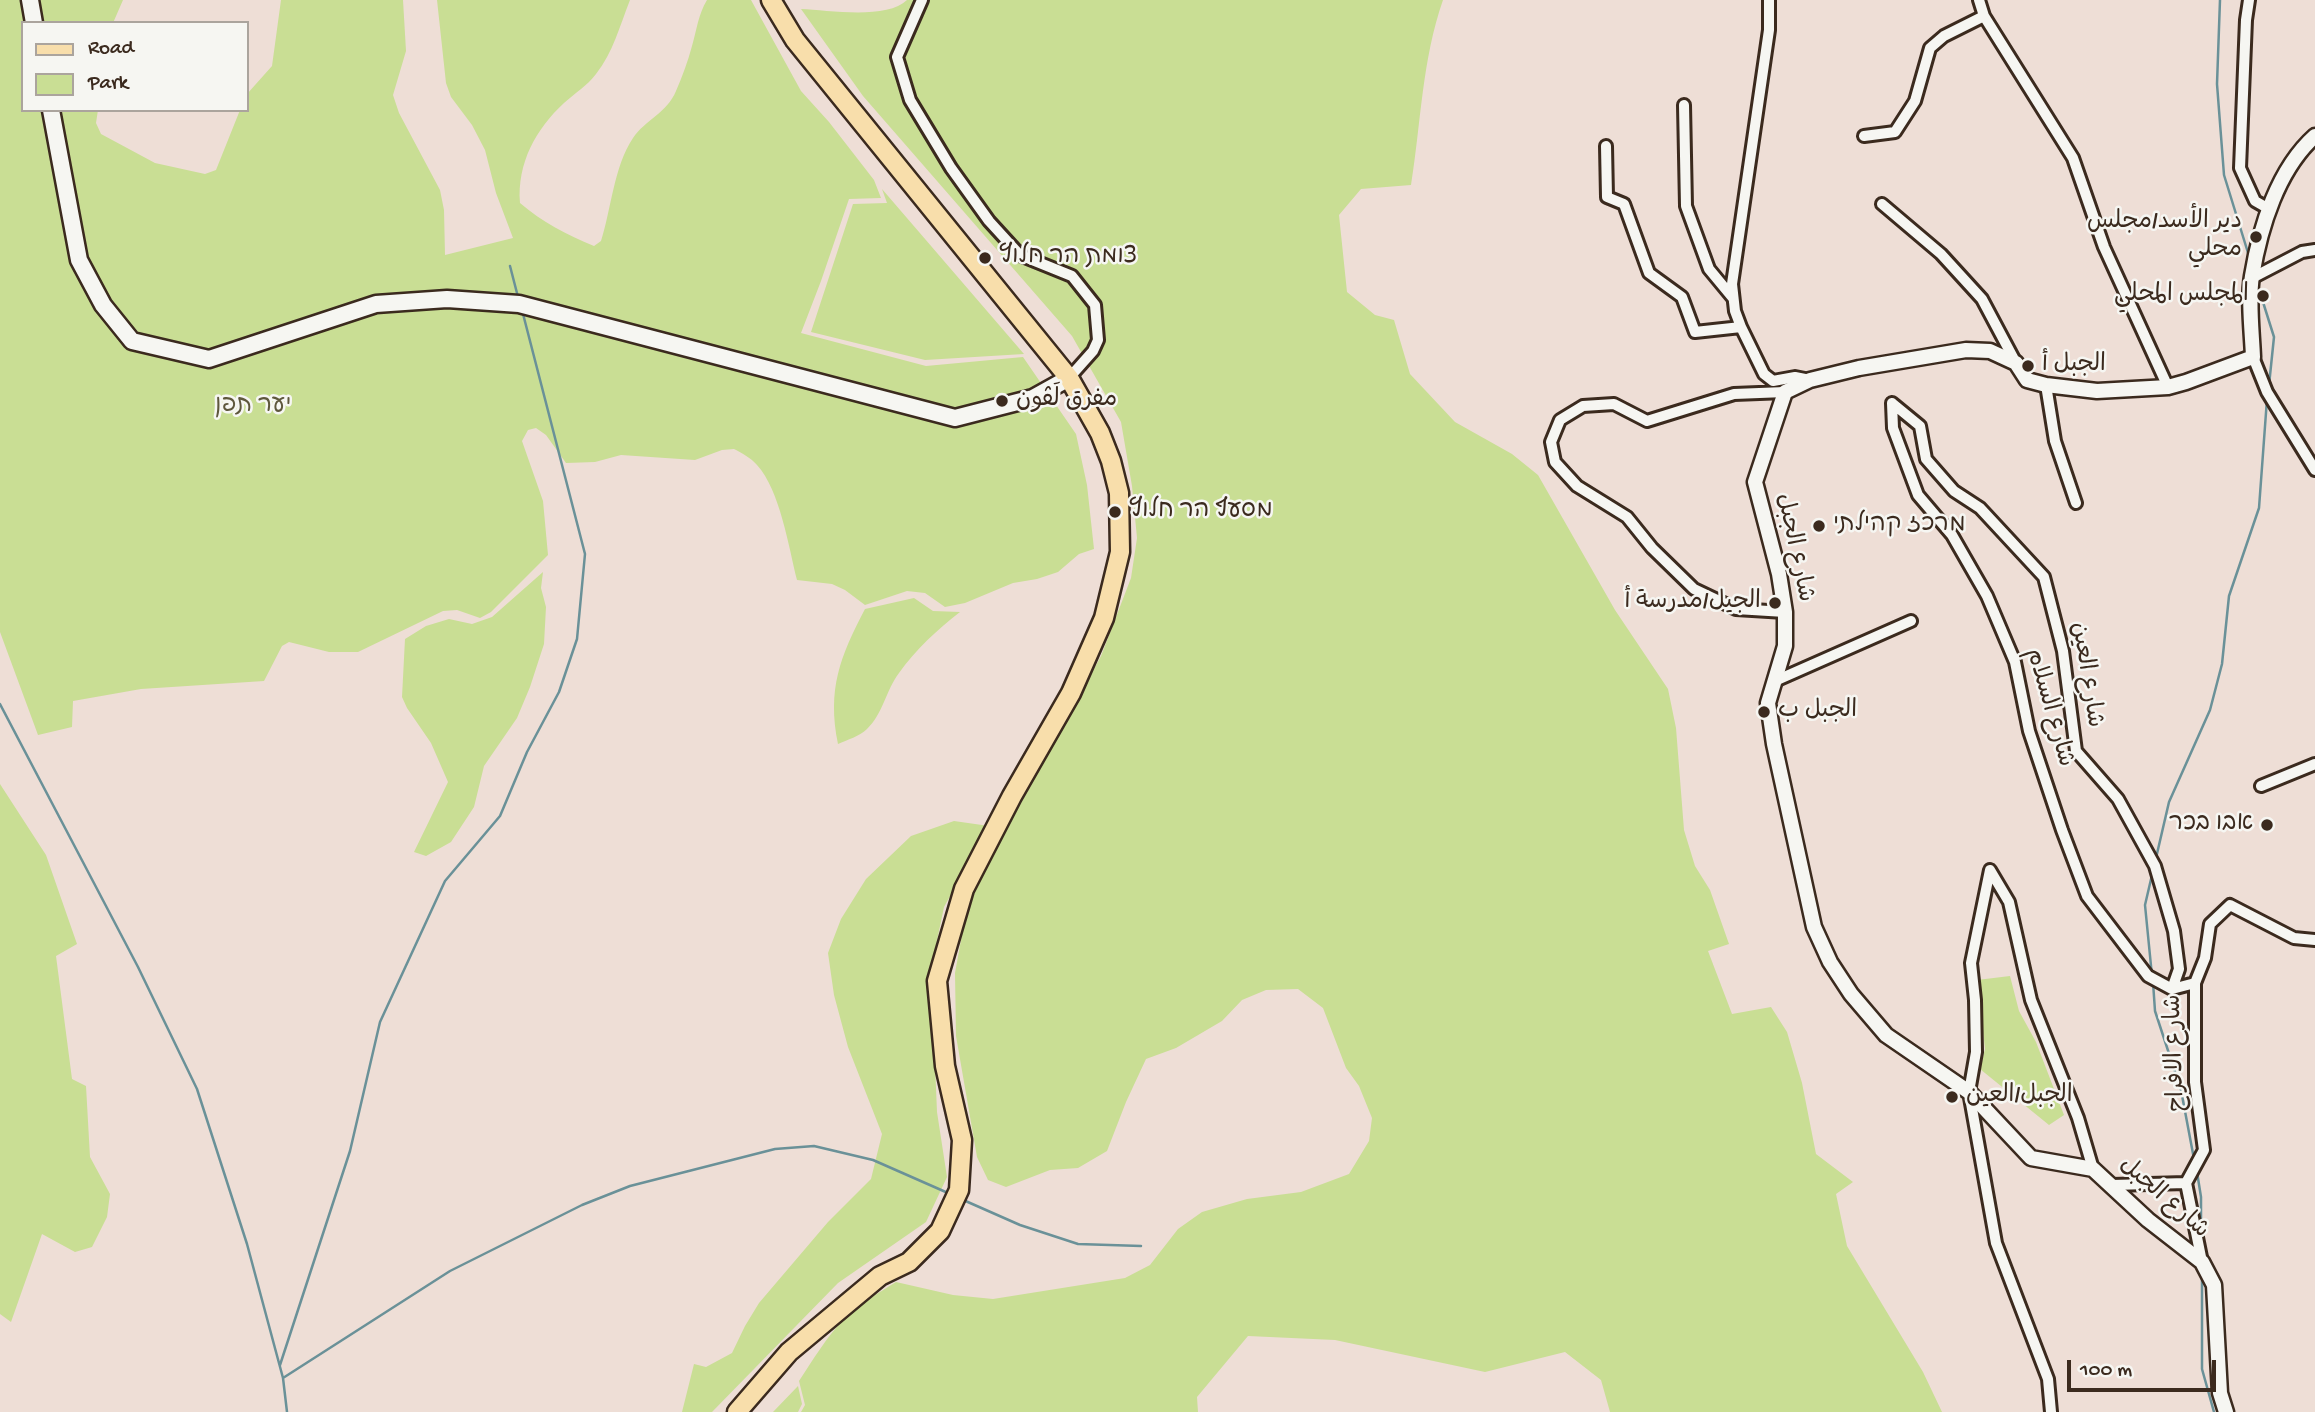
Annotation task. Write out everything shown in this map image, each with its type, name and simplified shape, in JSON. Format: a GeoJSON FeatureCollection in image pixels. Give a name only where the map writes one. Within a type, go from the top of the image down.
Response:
{"type":"FeatureCollection","features":[{"type":"Feature","properties":{"kind":"main road"},"geometry":{"type":"LineString","coordinates":[[30,0],[34,21]]}},
{"type":"Feature","properties":{"kind":"main road"},"geometry":{"type":"LineString","coordinates":[[737,1412],[789,1352],[880,1276],[909,1262],[940,1231],[959,1190],[962,1140],[945,1066],[937,981],[964,889],[1012,796],[1071,693],[1104,618],[1120,552],[1119,493],[1111,461],[1100,433],[1069,378],[795,40],[771,0]]}},
{"type":"Feature","properties":{"kind":"main road"},"geometry":{"type":"LineString","coordinates":[[51,112],[79,260],[103,306],[132,341],[209,359],[376,304],[447,299],[519,304],[955,418],[1033,398],[1069,378]]}},
{"type":"Feature","properties":{"kind":"street"},"geometry":{"type":"LineString","coordinates":[[922,0],[897,57],[910,100],[951,168],[1004,238],[1020,255],[1072,276],[1095,305],[1097,340],[1093,351],[1069,378]]}},
{"type":"Feature","properties":{"kind":"street"},"geometry":{"type":"LineString","coordinates":[[1769,0],[1769,30],[1732,284],[1733,298],[1741,327],[1764,374],[1773,381],[1795,377],[1810,380]]}},
{"type":"Feature","properties":{"kind":"street"},"geometry":{"type":"LineString","coordinates":[[1979,0],[1984,16],[2073,158],[2104,247],[2168,387]]}},
{"type":"Feature","properties":{"kind":"street"},"geometry":{"type":"LineString","coordinates":[[2249,0],[2240,168],[2255,201],[2269,209]]}},
{"type":"Feature","properties":{"kind":"street"},"geometry":{"type":"LineString","coordinates":[[1864,136],[1895,132],[1915,101],[1930,48],[1944,36],[1984,16]]}},
{"type":"Feature","properties":{"kind":"street"},"geometry":{"type":"LineString","coordinates":[[1684,105],[1686,206],[1709,269],[1733,298]]}},
{"type":"Feature","properties":{"kind":"street"},"geometry":{"type":"LineString","coordinates":[[2315,136],[2291,163],[2269,209],[2252,278],[2253,357],[2267,392],[2315,470]]}},
{"type":"Feature","properties":{"kind":"street"},"geometry":{"type":"LineString","coordinates":[[1606,146],[1607,197],[1624,204],[1649,273],[1682,297],[1695,331],[1741,327]]}},
{"type":"Feature","properties":{"kind":"street"},"geometry":{"type":"LineString","coordinates":[[1882,204],[1941,254],[1982,299],[2028,380],[2046,385],[2097,391],[2168,387],[2186,383],[2253,357]]}},
{"type":"Feature","properties":{"kind":"street"},"geometry":{"type":"LineString","coordinates":[[2252,278],[2302,252],[2315,250]]}},
{"type":"Feature","properties":{"kind":"street"},"geometry":{"type":"LineString","coordinates":[[1785,612],[1736,609],[1694,589],[1651,548],[1627,517],[1577,486],[1555,461],[1551,442],[1560,420],[1583,406],[1614,404],[1647,421],[1734,394],[1785,392],[1810,380],[1859,368],[1966,350],[1990,351],[2016,363]]}},
{"type":"Feature","properties":{"kind":"street"},"geometry":{"type":"LineString","coordinates":[[2046,385],[2055,441],[2076,503]]}},
{"type":"Feature","properties":{"kind":"street","name":"شارع الجبل"},"geometry":{"type":"LineString","coordinates":[[1785,392],[1755,482],[1779,574],[1785,612],[1785,646],[1768,703],[1774,744],[1814,927],[1830,962],[1851,994],[1886,1035],[1969,1093],[2031,1158],[2093,1169],[2148,1220],[2202,1262],[2214,1285],[2220,1393],[2226,1412]]}},
{"type":"Feature","properties":{"kind":"street","name":"شارع العين"},"geometry":{"type":"LineString","coordinates":[[1892,403],[1920,426],[1926,459],[1954,491],[1980,508],[2044,578],[2063,651],[2076,751],[2118,799],[2155,866],[2174,932],[2179,969],[2172,989]]}},
{"type":"Feature","properties":{"kind":"street","name":"شارع السلام"},"geometry":{"type":"LineString","coordinates":[[1892,403],[1893,428],[1918,495],[1958,545],[1987,596],[2015,662],[2029,731],[2087,896],[2148,976],[2172,989]]}},
{"type":"Feature","properties":{"kind":"street"},"geometry":{"type":"LineString","coordinates":[[1775,681],[1911,621]]}},
{"type":"Feature","properties":{"kind":"street"},"geometry":{"type":"LineString","coordinates":[[2261,786],[2315,764]]}},
{"type":"Feature","properties":{"kind":"street"},"geometry":{"type":"LineString","coordinates":[[2051,1412],[2048,1379],[1996,1243],[1969,1093],[1976,1052],[1971,963],[1990,870],[2009,902],[2031,1000],[2077,1118],[2093,1169]]}},
{"type":"Feature","properties":{"kind":"street","name":"شارع الافراح"},"geometry":{"type":"LineString","coordinates":[[2186,1183],[2204,1150],[2195,1082],[2195,983],[2204,958],[2210,924],[2230,905],[2294,938],[2315,940]]}},
{"type":"Feature","properties":{"kind":"street"},"geometry":{"type":"LineString","coordinates":[[2172,989],[2195,983]]}},
{"type":"Feature","properties":{"kind":"street"},"geometry":{"type":"LineString","coordinates":[[2112,1185],[2186,1183],[2202,1262]]}},
{"type":"Feature","properties":{"kind":"green space","name":"יער תפן"},"geometry":{"type":"Polygon","coordinates":[[[0,0],[123,0],[114,21],[21,21],[21,112],[98,112],[96,123],[101,134],[155,163],[205,174],[216,170],[239,112],[248,112],[248,93],[272,66],[281,0],[403,0],[406,51],[393,95],[399,113],[440,190],[444,210],[445,255],[513,238],[496,193],[485,150],[472,125],[451,97],[446,83],[437,0],[630,0],[602,66],[545,124],[530,148],[522,174],[520,203],[555,228],[594,246],[601,241],[621,162],[633,138],[672,99],[685,69],[707,0],[751,0],[801,91],[874,180],[881,198],[849,199],[801,333],[926,366],[1023,357],[1076,434],[1087,485],[1094,549],[1079,554],[1058,572],[1013,583],[965,603],[945,607],[925,593],[907,591],[865,605],[832,584],[797,580],[783,520],[772,489],[757,465],[740,452],[734,449],[722,450],[695,460],[621,455],[595,462],[566,463],[546,435],[536,428],[528,430],[522,441],[543,501],[548,555],[491,612],[480,618],[457,610],[443,611],[358,652],[329,652],[289,642],[282,646],[264,681],[141,689],[73,701],[72,727],[38,735],[0,632],[0,0]]]}},
{"type":"Feature","properties":{"kind":"green space"},"geometry":{"type":"Polygon","coordinates":[[[907,0],[1443,0],[1426,69],[1411,185],[1361,189],[1339,215],[1347,292],[1375,315],[1394,320],[1410,374],[1455,422],[1512,454],[1538,475],[1615,610],[1668,689],[1676,728],[1684,830],[1695,866],[1710,890],[1729,944],[1708,951],[1732,1014],[1771,1007],[1787,1032],[1802,1083],[1816,1154],[1853,1182],[1836,1194],[1847,1246],[1923,1372],[1942,1412],[1610,1412],[1601,1380],[1565,1352],[1485,1372],[1335,1340],[1248,1336],[1197,1397],[1198,1412],[801,1412],[805,1405],[799,1381],[826,1340],[856,1308],[896,1282],[953,1295],[993,1299],[1125,1278],[1150,1265],[1178,1229],[1202,1212],[1247,1199],[1301,1192],[1349,1174],[1369,1141],[1372,1118],[1359,1086],[1346,1068],[1323,1008],[1298,989],[1266,990],[1242,1000],[1222,1021],[1176,1048],[1146,1059],[1107,1151],[1078,1168],[1050,1170],[1006,1187],[988,1180],[977,1157],[956,1036],[955,973],[965,918],[981,876],[1101,656],[1131,578],[1137,538],[1132,486],[1121,422],[1072,336],[863,96],[801,9],[872,12],[898,6],[907,0]]]}},
{"type":"Feature","properties":{"kind":"green space"},"geometry":{"type":"Polygon","coordinates":[[[882,189],[1024,354],[925,360],[811,332],[853,204],[887,203],[882,189]]]}},
{"type":"Feature","properties":{"kind":"green space"},"geometry":{"type":"Polygon","coordinates":[[[543,572],[541,588],[546,607],[544,644],[517,718],[484,766],[474,807],[451,842],[426,856],[414,852],[448,782],[431,743],[402,697],[405,639],[426,626],[449,619],[472,624],[492,617],[543,572]]]}},
{"type":"Feature","properties":{"kind":"green space"},"geometry":{"type":"Polygon","coordinates":[[[914,598],[933,611],[960,612],[927,640],[906,664],[867,729],[838,744],[834,706],[838,674],[865,609],[914,598]]]}},
{"type":"Feature","properties":{"kind":"green space"},"geometry":{"type":"Polygon","coordinates":[[[0,784],[46,855],[77,944],[56,956],[72,1079],[86,1086],[90,1157],[110,1194],[107,1217],[92,1247],[75,1252],[42,1234],[11,1322],[0,1314],[0,784]]]}},
{"type":"Feature","properties":{"kind":"green space"},"geometry":{"type":"Polygon","coordinates":[[[954,821],[989,826],[944,907],[935,950],[933,1016],[937,1112],[947,1177],[926,1222],[838,1283],[712,1412],[682,1412],[694,1364],[706,1367],[732,1353],[759,1303],[828,1222],[871,1179],[882,1134],[848,1047],[834,995],[828,953],[841,919],[866,879],[911,836],[954,821]]]}},
{"type":"Feature","properties":{"kind":"green space"},"geometry":{"type":"Polygon","coordinates":[[[2010,976],[2019,1011],[2036,1042],[2064,1115],[2049,1125],[1980,1069],[1985,1049],[1977,980],[2010,976]]]}},
{"type":"Feature","properties":{"kind":"green space"},"geometry":{"type":"Polygon","coordinates":[[[798,1386],[802,1404],[798,1412],[773,1412],[798,1386]]]}},
{"type":"Feature","properties":{"kind":"waterway"},"geometry":{"type":"LineString","coordinates":[[2220,0],[2217,84],[2224,175],[2249,256]]}},
{"type":"Feature","properties":{"kind":"waterway"},"geometry":{"type":"LineString","coordinates":[[510,266],[518,297]]}},
{"type":"Feature","properties":{"kind":"waterway"},"geometry":{"type":"LineString","coordinates":[[2257,283],[2274,337],[2269,385]]}},
{"type":"Feature","properties":{"kind":"waterway"},"geometry":{"type":"LineString","coordinates":[[280,1365],[350,1151],[380,1022],[445,881],[500,816],[527,752],[559,692],[577,639],[585,554],[522,310]]}},
{"type":"Feature","properties":{"kind":"waterway"},"geometry":{"type":"LineString","coordinates":[[2156,858],[2169,802],[2210,710],[2222,664],[2229,596],[2259,508],[2267,399]]}},
{"type":"Feature","properties":{"kind":"waterway"},"geometry":{"type":"LineString","coordinates":[[0,704],[138,967],[197,1089],[247,1244],[283,1378],[287,1412]]}},
{"type":"Feature","properties":{"kind":"waterway"},"geometry":{"type":"LineString","coordinates":[[2152,875],[2145,905],[2152,976]]}},
{"type":"Feature","properties":{"kind":"waterway"},"geometry":{"type":"LineString","coordinates":[[2153,982],[2155,1011],[2181,1090],[2194,1159]]}},
{"type":"Feature","properties":{"kind":"waterway"},"geometry":{"type":"LineString","coordinates":[[283,1378],[450,1271],[582,1205],[630,1186],[775,1149],[814,1146],[873,1160],[948,1193]]}},
{"type":"Feature","properties":{"kind":"waterway"},"geometry":{"type":"LineString","coordinates":[[2197,1172],[2201,1197],[2201,1235]]}},
{"type":"Feature","properties":{"kind":"waterway"},"geometry":{"type":"LineString","coordinates":[[961,1199],[1020,1225],[1078,1244],[1141,1246]]}},
{"type":"Feature","properties":{"kind":"waterway"},"geometry":{"type":"LineString","coordinates":[[2202,1274],[2202,1369],[2214,1412]]}},
{"type":"Feature","properties":{"kind":"place","name":"دير الأسد/مجلس محلي"},"geometry":{"type":"Point","coordinates":[2256,237]}},
{"type":"Feature","properties":{"kind":"place","name":"צומת הר חלוץ"},"geometry":{"type":"Point","coordinates":[985,258]}},
{"type":"Feature","properties":{"kind":"place","name":"المجلس المحلي"},"geometry":{"type":"Point","coordinates":[2263,296]}},
{"type":"Feature","properties":{"kind":"place","name":"الجبل أ"},"geometry":{"type":"Point","coordinates":[2028,366]}},
{"type":"Feature","properties":{"kind":"place","name":"مفرق لَڤون"},"geometry":{"type":"Point","coordinates":[1002,401]}},
{"type":"Feature","properties":{"kind":"place","name":"מסעף הר חלוץ"},"geometry":{"type":"Point","coordinates":[1115,512]}},
{"type":"Feature","properties":{"kind":"place","name":"מרכז קהילתי"},"geometry":{"type":"Point","coordinates":[1819,526]}},
{"type":"Feature","properties":{"kind":"place","name":"الجيل/مدرسة أ"},"geometry":{"type":"Point","coordinates":[1775,603]}},
{"type":"Feature","properties":{"kind":"place","name":"الجبل ب"},"geometry":{"type":"Point","coordinates":[1764,712]}},
{"type":"Feature","properties":{"kind":"place","name":"אבו בכר"},"geometry":{"type":"Point","coordinates":[2267,825]}},
{"type":"Feature","properties":{"kind":"place","name":"الجبل/العين"},"geometry":{"type":"Point","coordinates":[1952,1097]}}]}
